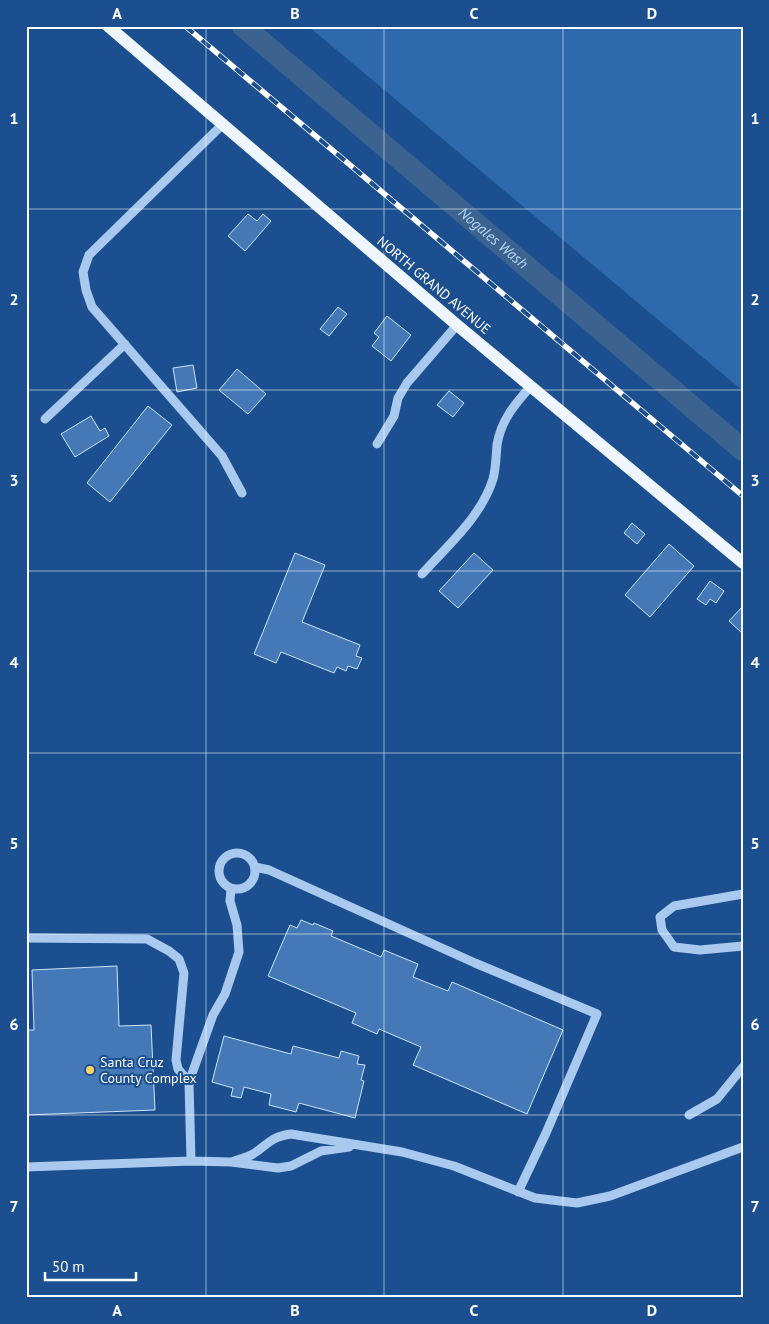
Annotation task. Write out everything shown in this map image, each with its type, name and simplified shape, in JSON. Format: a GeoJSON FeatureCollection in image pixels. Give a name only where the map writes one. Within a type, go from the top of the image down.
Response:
{"type":"FeatureCollection","features":[{"type":"Feature","properties":{"kind":"main road","name":"NORTH GRAND AVENUE"},"geometry":{"type":"LineString","coordinates":[[108,26],[457,324],[743,563]]}},
{"type":"Feature","properties":{"kind":"street"},"geometry":{"type":"LineString","coordinates":[[222,125],[89,255],[83,272],[86,290],[92,307],[222,456],[242,493]]}},
{"type":"Feature","properties":{"kind":"street"},"geometry":{"type":"LineString","coordinates":[[377,444],[394,416],[398,398],[407,383],[457,324]]}},
{"type":"Feature","properties":{"kind":"street"},"geometry":{"type":"LineString","coordinates":[[45,419],[125,344]]}},
{"type":"Feature","properties":{"kind":"street"},"geometry":{"type":"LineString","coordinates":[[422,574],[479,510],[493,479],[498,442],[503,423],[512,408],[531,386]]}},
{"type":"Feature","properties":{"kind":"street"},"geometry":{"type":"LineString","coordinates":[[232,853],[249,857],[255,867],[254,878],[242,889],[231,889],[221,882],[219,864],[222,859],[232,853]]}},
{"type":"Feature","properties":{"kind":"street"},"geometry":{"type":"LineString","coordinates":[[255,867],[269,870],[475,963],[597,1014],[546,1133],[518,1192]]}},
{"type":"Feature","properties":{"kind":"street"},"geometry":{"type":"LineString","coordinates":[[192,1161],[189,1082],[213,1015],[226,994],[239,952],[237,925],[230,901],[231,889]]}},
{"type":"Feature","properties":{"kind":"street"},"geometry":{"type":"LineString","coordinates":[[743,894],[674,906],[660,917],[662,930],[674,947],[700,950],[743,946]]}},
{"type":"Feature","properties":{"kind":"street"},"geometry":{"type":"LineString","coordinates":[[26,938],[147,939],[179,959],[184,973],[176,1060],[178,1069],[185,1074],[189,1082]]}},
{"type":"Feature","properties":{"kind":"street"},"geometry":{"type":"LineString","coordinates":[[689,1115],[716,1099],[743,1066]]}},
{"type":"Feature","properties":{"kind":"street"},"geometry":{"type":"LineString","coordinates":[[230,1162],[250,1156],[267,1142],[280,1135],[291,1134],[402,1152],[454,1166],[535,1198],[576,1203],[610,1196],[743,1147]]}},
{"type":"Feature","properties":{"kind":"street"},"geometry":{"type":"LineString","coordinates":[[26,1167],[192,1161],[230,1162],[278,1168],[291,1166],[321,1151],[361,1146]]}},
{"type":"Feature","properties":{"kind":"shaded area"},"geometry":{"type":"Polygon","coordinates":[[[308,26],[743,26],[743,391],[308,26]]]}},
{"type":"Feature","properties":{"kind":"building"},"geometry":{"type":"Polygon","coordinates":[[[248,214],[257,221],[263,214],[271,221],[245,251],[228,236],[248,214]]]}},
{"type":"Feature","properties":{"kind":"building"},"geometry":{"type":"Polygon","coordinates":[[[338,307],[347,314],[329,336],[320,329],[338,307]]]}},
{"type":"Feature","properties":{"kind":"building"},"geometry":{"type":"Polygon","coordinates":[[[387,316],[411,335],[391,361],[372,346],[379,337],[374,333],[387,316]]]}},
{"type":"Feature","properties":{"kind":"building"},"geometry":{"type":"Polygon","coordinates":[[[193,365],[197,388],[177,392],[173,368],[193,365]]]}},
{"type":"Feature","properties":{"kind":"building"},"geometry":{"type":"Polygon","coordinates":[[[237,369],[266,394],[248,414],[219,390],[237,369]]]}},
{"type":"Feature","properties":{"kind":"building"},"geometry":{"type":"Polygon","coordinates":[[[449,391],[464,403],[453,417],[437,405],[449,391]]]}},
{"type":"Feature","properties":{"kind":"building"},"geometry":{"type":"Polygon","coordinates":[[[148,406],[172,425],[110,502],[87,483],[148,406]]]}},
{"type":"Feature","properties":{"kind":"building"},"geometry":{"type":"Polygon","coordinates":[[[91,416],[100,431],[105,428],[109,436],[75,457],[61,434],[91,416]]]}},
{"type":"Feature","properties":{"kind":"building"},"geometry":{"type":"Polygon","coordinates":[[[632,523],[645,534],[637,544],[624,533],[632,523]]]}},
{"type":"Feature","properties":{"kind":"building"},"geometry":{"type":"Polygon","coordinates":[[[669,544],[694,566],[650,617],[625,595],[669,544]]]}},
{"type":"Feature","properties":{"kind":"building"},"geometry":{"type":"Polygon","coordinates":[[[295,553],[325,565],[302,622],[360,645],[356,656],[362,658],[357,669],[348,666],[346,671],[337,667],[334,673],[281,652],[276,663],[254,654],[295,553]]]}},
{"type":"Feature","properties":{"kind":"building"},"geometry":{"type":"Polygon","coordinates":[[[474,553],[493,570],[458,608],[439,591],[474,553]]]}},
{"type":"Feature","properties":{"kind":"building"},"geometry":{"type":"Polygon","coordinates":[[[710,581],[724,591],[716,603],[710,599],[706,605],[697,599],[710,581]]]}},
{"type":"Feature","properties":{"kind":"building"},"geometry":{"type":"Polygon","coordinates":[[[743,606],[743,634],[729,621],[743,606]]]}},
{"type":"Feature","properties":{"kind":"building"},"geometry":{"type":"Polygon","coordinates":[[[301,920],[333,931],[331,936],[381,957],[384,950],[418,964],[413,977],[448,991],[452,982],[563,1030],[527,1114],[413,1065],[421,1047],[379,1029],[377,1034],[352,1023],[356,1013],[268,976],[290,925],[297,928],[301,920]]]}},
{"type":"Feature","properties":{"kind":"building","name":"Santa Cruz County Complex"},"geometry":{"type":"Polygon","coordinates":[[[117,966],[119,1026],[151,1025],[155,1110],[26,1115],[26,1030],[34,1030],[32,970],[117,966]]]}},
{"type":"Feature","properties":{"kind":"building"},"geometry":{"type":"Polygon","coordinates":[[[224,1036],[291,1054],[293,1046],[339,1058],[341,1051],[359,1056],[357,1064],[365,1065],[361,1080],[364,1081],[355,1118],[299,1103],[296,1112],[269,1105],[271,1094],[244,1087],[241,1098],[231,1096],[233,1088],[212,1082],[224,1036]]]}},
{"type":"Feature","properties":{"kind":"waterway","name":"Nogales Wash"},"geometry":{"type":"LineString","coordinates":[[243,26],[743,450]]}},
{"type":"Feature","properties":{"kind":"railway"},"geometry":{"type":"LineString","coordinates":[[185,26],[743,496]]}},
{"type":"Feature","properties":{"kind":"place","name":"Santa Cruz County Complex"},"geometry":{"type":"Point","coordinates":[90,1070]}}]}
